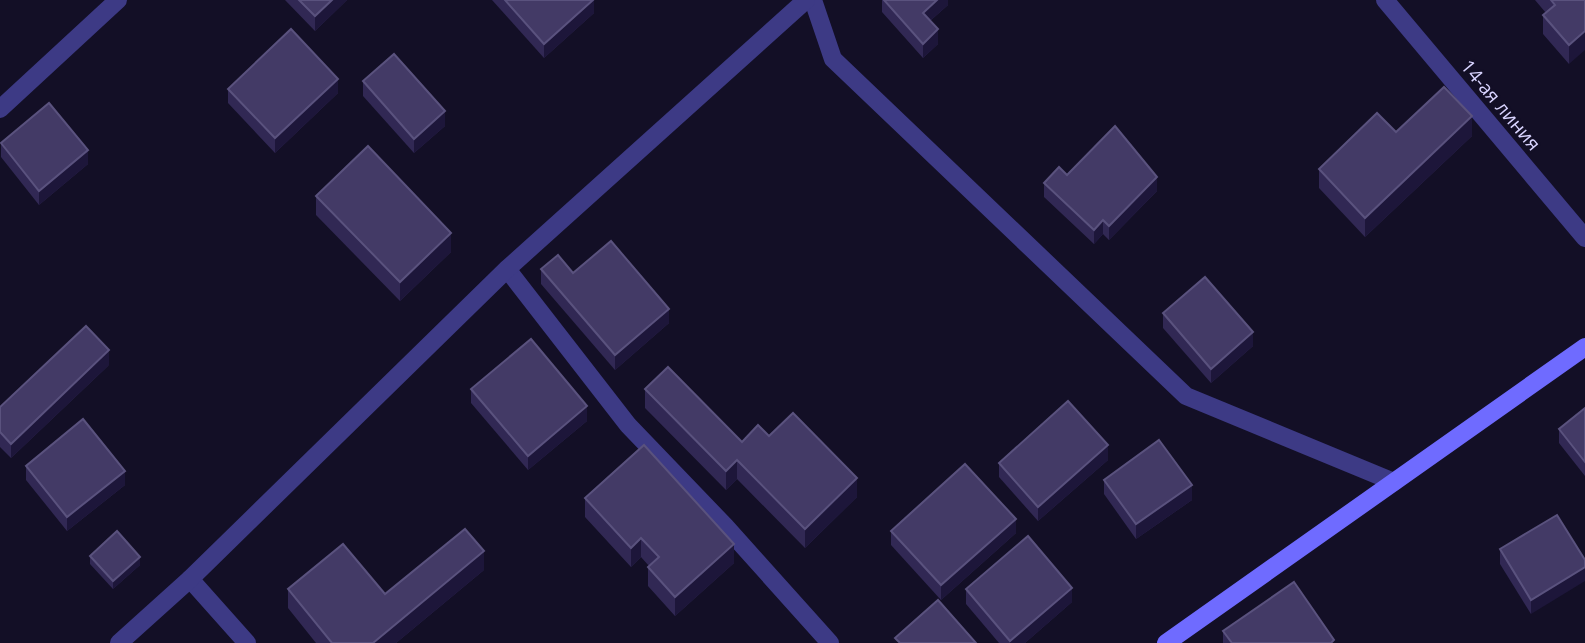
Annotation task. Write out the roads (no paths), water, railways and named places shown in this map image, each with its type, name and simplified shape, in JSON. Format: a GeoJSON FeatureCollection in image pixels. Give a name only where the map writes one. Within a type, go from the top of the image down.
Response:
{"type":"FeatureCollection","features":[{"type":"Feature","properties":{"kind":"street"},"geometry":{"type":"LineString","coordinates":[[0,109],[118,0]]}},
{"type":"Feature","properties":{"kind":"street"},"geometry":{"type":"LineString","coordinates":[[119,643],[190,579],[507,269],[806,0]]}},
{"type":"Feature","properties":{"kind":"street"},"geometry":{"type":"LineString","coordinates":[[813,0],[833,59],[1186,396],[1394,482]]}},
{"type":"Feature","properties":{"kind":"street","name":"14-ая линия"},"geometry":{"type":"LineString","coordinates":[[1385,0],[1585,238]]}},
{"type":"Feature","properties":{"kind":"street"},"geometry":{"type":"LineString","coordinates":[[507,269],[628,425],[726,527],[830,643]]}},
{"type":"Feature","properties":{"kind":"street"},"geometry":{"type":"LineString","coordinates":[[1166,643],[1585,347]]}},
{"type":"Feature","properties":{"kind":"street"},"geometry":{"type":"LineString","coordinates":[[190,579],[247,643]]}}]}
